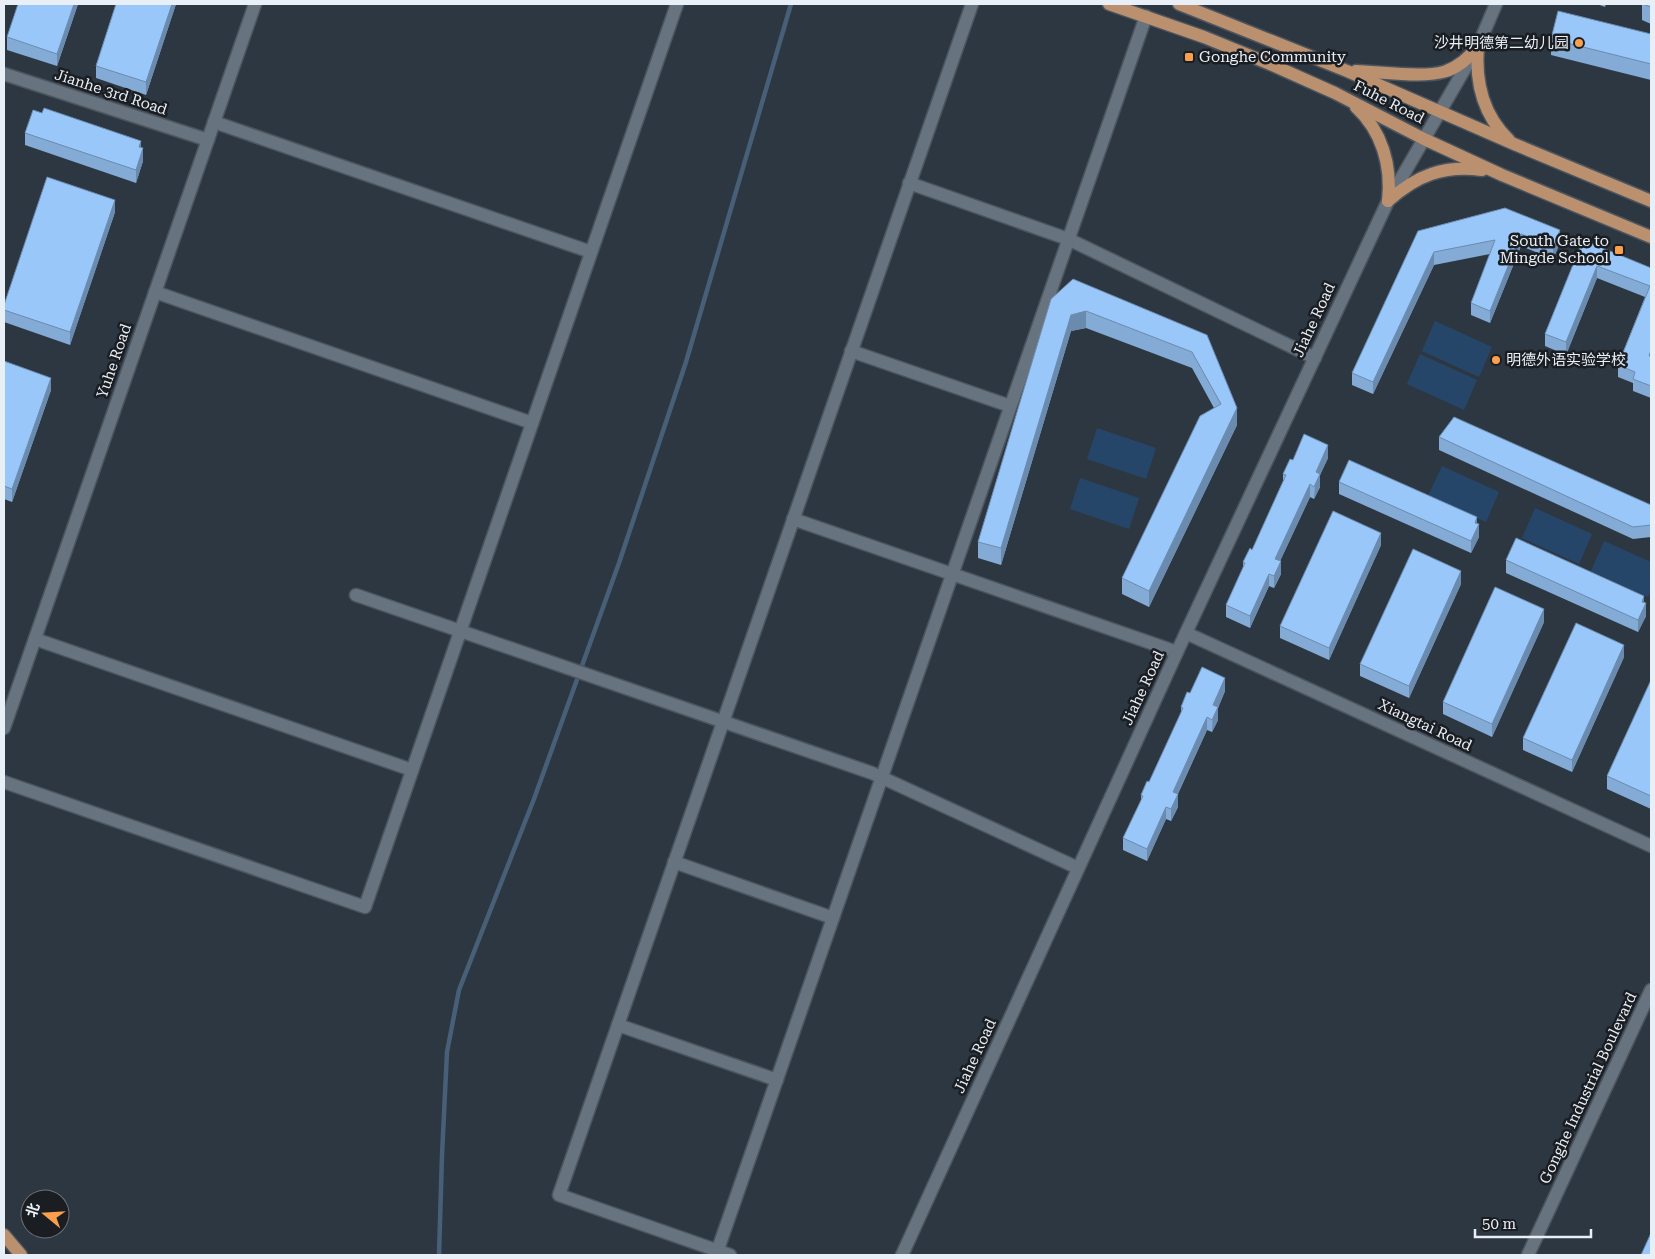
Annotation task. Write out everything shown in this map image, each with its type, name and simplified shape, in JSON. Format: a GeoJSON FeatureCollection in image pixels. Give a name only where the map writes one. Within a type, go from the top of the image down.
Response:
{"type":"FeatureCollection","features":[{"type":"Feature","properties":{"kind":"main road","name":"Fuhe Road"},"geometry":{"type":"LineString","coordinates":[[1109,4],[1204,37],[1270,64],[1347,99],[1424,139],[1502,175],[1651,237]]}},
{"type":"Feature","properties":{"kind":"main road","name":"Fuhe Road"},"geometry":{"type":"LineString","coordinates":[[1179,4],[1347,71],[1651,201]]}},
{"type":"Feature","properties":{"kind":"main road"},"geometry":{"type":"LineString","coordinates":[[1347,71],[1434,75],[1447,72],[1459,66],[1470,57],[1478,46]]}},
{"type":"Feature","properties":{"kind":"main road"},"geometry":{"type":"LineString","coordinates":[[1478,46],[1477,71],[1482,96],[1494,122],[1514,144]]}},
{"type":"Feature","properties":{"kind":"main road"},"geometry":{"type":"LineString","coordinates":[[1347,99],[1359,110],[1378,137],[1388,168],[1390,185],[1388,201]]}},
{"type":"Feature","properties":{"kind":"main road"},"geometry":{"type":"LineString","coordinates":[[1388,201],[1416,180],[1450,169],[1468,168],[1502,175]]}},
{"type":"Feature","properties":{"kind":"main road"},"geometry":{"type":"LineString","coordinates":[[4,1235],[21,1255]]}},
{"type":"Feature","properties":{"kind":"street","name":"Yuhe Road"},"geometry":{"type":"LineString","coordinates":[[4,728],[255,4]]}},
{"type":"Feature","properties":{"kind":"street"},"geometry":{"type":"LineString","coordinates":[[4,782],[364,907],[677,4]]}},
{"type":"Feature","properties":{"kind":"street"},"geometry":{"type":"LineString","coordinates":[[972,4],[559,1195],[722,1254],[777,1080],[1146,16]]}},
{"type":"Feature","properties":{"kind":"street","name":"Jiahe Road"},"geometry":{"type":"LineString","coordinates":[[902,1255],[1177,652],[1388,201],[1478,46],[1496,4]]}},
{"type":"Feature","properties":{"kind":"street","name":"Jianhe 3rd Road"},"geometry":{"type":"LineString","coordinates":[[4,74],[208,140]]}},
{"type":"Feature","properties":{"kind":"street"},"geometry":{"type":"LineString","coordinates":[[214,122],[591,252]]}},
{"type":"Feature","properties":{"kind":"street"},"geometry":{"type":"LineString","coordinates":[[909,184],[1068,239],[1315,358]]}},
{"type":"Feature","properties":{"kind":"street"},"geometry":{"type":"LineString","coordinates":[[155,292],[532,423]]}},
{"type":"Feature","properties":{"kind":"street"},"geometry":{"type":"LineString","coordinates":[[851,351],[1010,406]]}},
{"type":"Feature","properties":{"kind":"street"},"geometry":{"type":"LineString","coordinates":[[793,519],[1177,652]]}},
{"type":"Feature","properties":{"kind":"street"},"geometry":{"type":"LineString","coordinates":[[356,595],[882,778],[1078,868]]}},
{"type":"Feature","properties":{"kind":"street","name":"Xiangtai Road"},"geometry":{"type":"LineString","coordinates":[[1186,633],[1651,846]]}},
{"type":"Feature","properties":{"kind":"street"},"geometry":{"type":"LineString","coordinates":[[35,639],[412,770]]}},
{"type":"Feature","properties":{"kind":"street"},"geometry":{"type":"LineString","coordinates":[[674,862],[833,918]]}},
{"type":"Feature","properties":{"kind":"street","name":"Gonghe Industrial Boulevard"},"geometry":{"type":"LineString","coordinates":[[1528,1255],[1651,990]]}},
{"type":"Feature","properties":{"kind":"street"},"geometry":{"type":"LineString","coordinates":[[618,1025],[777,1080]]}},
{"type":"Feature","properties":{"kind":"shaded area"},"geometry":{"type":"Polygon","coordinates":[[[1435,321],[1492,347],[1479,377],[1422,351],[1435,321]]]}},
{"type":"Feature","properties":{"kind":"shaded area"},"geometry":{"type":"Polygon","coordinates":[[[1420,354],[1477,380],[1464,410],[1407,384],[1420,354]]]}},
{"type":"Feature","properties":{"kind":"shaded area"},"geometry":{"type":"Polygon","coordinates":[[[1097,428],[1156,448],[1146,479],[1087,459],[1097,428]]]}},
{"type":"Feature","properties":{"kind":"shaded area"},"geometry":{"type":"Polygon","coordinates":[[[1442,466],[1499,492],[1486,522],[1428,496],[1442,466]]]}},
{"type":"Feature","properties":{"kind":"shaded area"},"geometry":{"type":"Polygon","coordinates":[[[1080,478],[1139,498],[1129,529],[1070,509],[1080,478]]]}},
{"type":"Feature","properties":{"kind":"shaded area"},"geometry":{"type":"Polygon","coordinates":[[[1535,508],[1592,534],[1579,564],[1522,538],[1535,508]]]}},
{"type":"Feature","properties":{"kind":"shaded area"},"geometry":{"type":"Polygon","coordinates":[[[1604,541],[1651,562],[1651,590],[1648,597],[1591,571],[1604,541]]]}},
{"type":"Feature","properties":{"kind":"building"},"geometry":{"type":"Polygon","coordinates":[[[18,4],[74,4],[57,54],[7,37],[18,4]]]}},
{"type":"Feature","properties":{"kind":"building"},"geometry":{"type":"Polygon","coordinates":[[[116,4],[172,4],[146,82],[96,66],[116,4]]]}},
{"type":"Feature","properties":{"kind":"building"},"geometry":{"type":"Polygon","coordinates":[[[1558,11],[1651,34],[1651,64],[1551,39],[1558,11]]]}},
{"type":"Feature","properties":{"kind":"building"},"geometry":{"type":"Polygon","coordinates":[[[44,108],[141,141],[139,147],[143,148],[136,170],[25,133],[33,110],[42,113],[44,108]]]}},
{"type":"Feature","properties":{"kind":"building"},"geometry":{"type":"Polygon","coordinates":[[[47,177],[115,200],[70,332],[4,310],[4,305],[47,177]]]}},
{"type":"Feature","properties":{"kind":"building"},"geometry":{"type":"Polygon","coordinates":[[[1505,208],[1560,230],[1553,247],[1521,234],[1490,311],[1471,303],[1495,240],[1434,252],[1373,382],[1352,373],[1418,231],[1505,208]]]}},
{"type":"Feature","properties":{"kind":"building"},"geometry":{"type":"Polygon","coordinates":[[[1583,240],[1651,268],[1651,350],[1649,356],[1651,356],[1651,386],[1633,379],[1635,372],[1618,365],[1650,286],[1597,266],[1566,342],[1545,334],[1583,240]]]}},
{"type":"Feature","properties":{"kind":"building"},"geometry":{"type":"Polygon","coordinates":[[[1073,279],[1207,335],[1237,408],[1149,591],[1122,578],[1200,416],[1221,404],[1192,352],[1086,311],[1071,315],[1001,548],[978,542],[1051,299],[1073,279]]]}},
{"type":"Feature","properties":{"kind":"building"},"geometry":{"type":"Polygon","coordinates":[[[4,361],[51,378],[12,489],[4,486],[4,361]]]}},
{"type":"Feature","properties":{"kind":"building"},"geometry":{"type":"Polygon","coordinates":[[[1454,417],[1651,505],[1651,525],[1633,527],[1439,437],[1454,417]]]}},
{"type":"Feature","properties":{"kind":"building"},"geometry":{"type":"Polygon","coordinates":[[[1304,434],[1328,445],[1316,472],[1320,474],[1314,487],[1310,484],[1275,559],[1281,561],[1274,576],[1269,574],[1250,616],[1226,605],[1245,563],[1243,562],[1250,548],[1252,550],[1286,475],[1283,474],[1290,459],[1293,460],[1304,434]]]}},
{"type":"Feature","properties":{"kind":"building"},"geometry":{"type":"Polygon","coordinates":[[[1349,460],[1477,517],[1475,523],[1479,524],[1471,541],[1339,482],[1349,460]]]}},
{"type":"Feature","properties":{"kind":"building"},"geometry":{"type":"Polygon","coordinates":[[[1333,511],[1381,533],[1329,648],[1280,626],[1333,511]]]}},
{"type":"Feature","properties":{"kind":"building"},"geometry":{"type":"Polygon","coordinates":[[[1516,538],[1644,596],[1642,602],[1646,603],[1638,620],[1506,560],[1516,538]]]}},
{"type":"Feature","properties":{"kind":"building"},"geometry":{"type":"Polygon","coordinates":[[[1413,549],[1461,571],[1409,686],[1360,664],[1413,549]]]}},
{"type":"Feature","properties":{"kind":"building"},"geometry":{"type":"Polygon","coordinates":[[[1495,587],[1544,609],[1492,724],[1443,702],[1495,587]]]}},
{"type":"Feature","properties":{"kind":"building"},"geometry":{"type":"Polygon","coordinates":[[[1576,623],[1624,645],[1572,760],[1523,738],[1576,623]]]}},
{"type":"Feature","properties":{"kind":"building"},"geometry":{"type":"Polygon","coordinates":[[[1202,667],[1225,678],[1213,705],[1218,707],[1212,720],[1207,717],[1173,792],[1178,794],[1171,809],[1166,807],[1147,849],[1123,838],[1143,796],[1141,795],[1147,781],[1149,782],[1183,708],[1181,707],[1187,692],[1190,693],[1202,667]]]}},
{"type":"Feature","properties":{"kind":"building"},"geometry":{"type":"Polygon","coordinates":[[[1651,680],[1651,796],[1607,776],[1651,680]]]}},
{"type":"Feature","properties":{"kind":"building"},"geometry":{"type":"Polygon","coordinates":[[[1651,1233],[1651,1255],[1641,1255],[1651,1233]]]}},
{"type":"Feature","properties":{"kind":"waterway"},"geometry":{"type":"LineString","coordinates":[[439,1255],[447,1052],[459,990],[534,799],[619,563],[686,362],[791,4]]}},
{"type":"Feature","properties":{"kind":"place","name":"沙井明德第二幼儿园"},"geometry":{"type":"Point","coordinates":[1579,43]}},
{"type":"Feature","properties":{"kind":"place","name":"Gonghe Community"},"geometry":{"type":"Point","coordinates":[1189,57]}},
{"type":"Feature","properties":{"kind":"place","name":"South Gate to Mingde School"},"geometry":{"type":"Point","coordinates":[1619,250]}},
{"type":"Feature","properties":{"kind":"place","name":"明德外语实验学校"},"geometry":{"type":"Point","coordinates":[1496,360]}}]}
